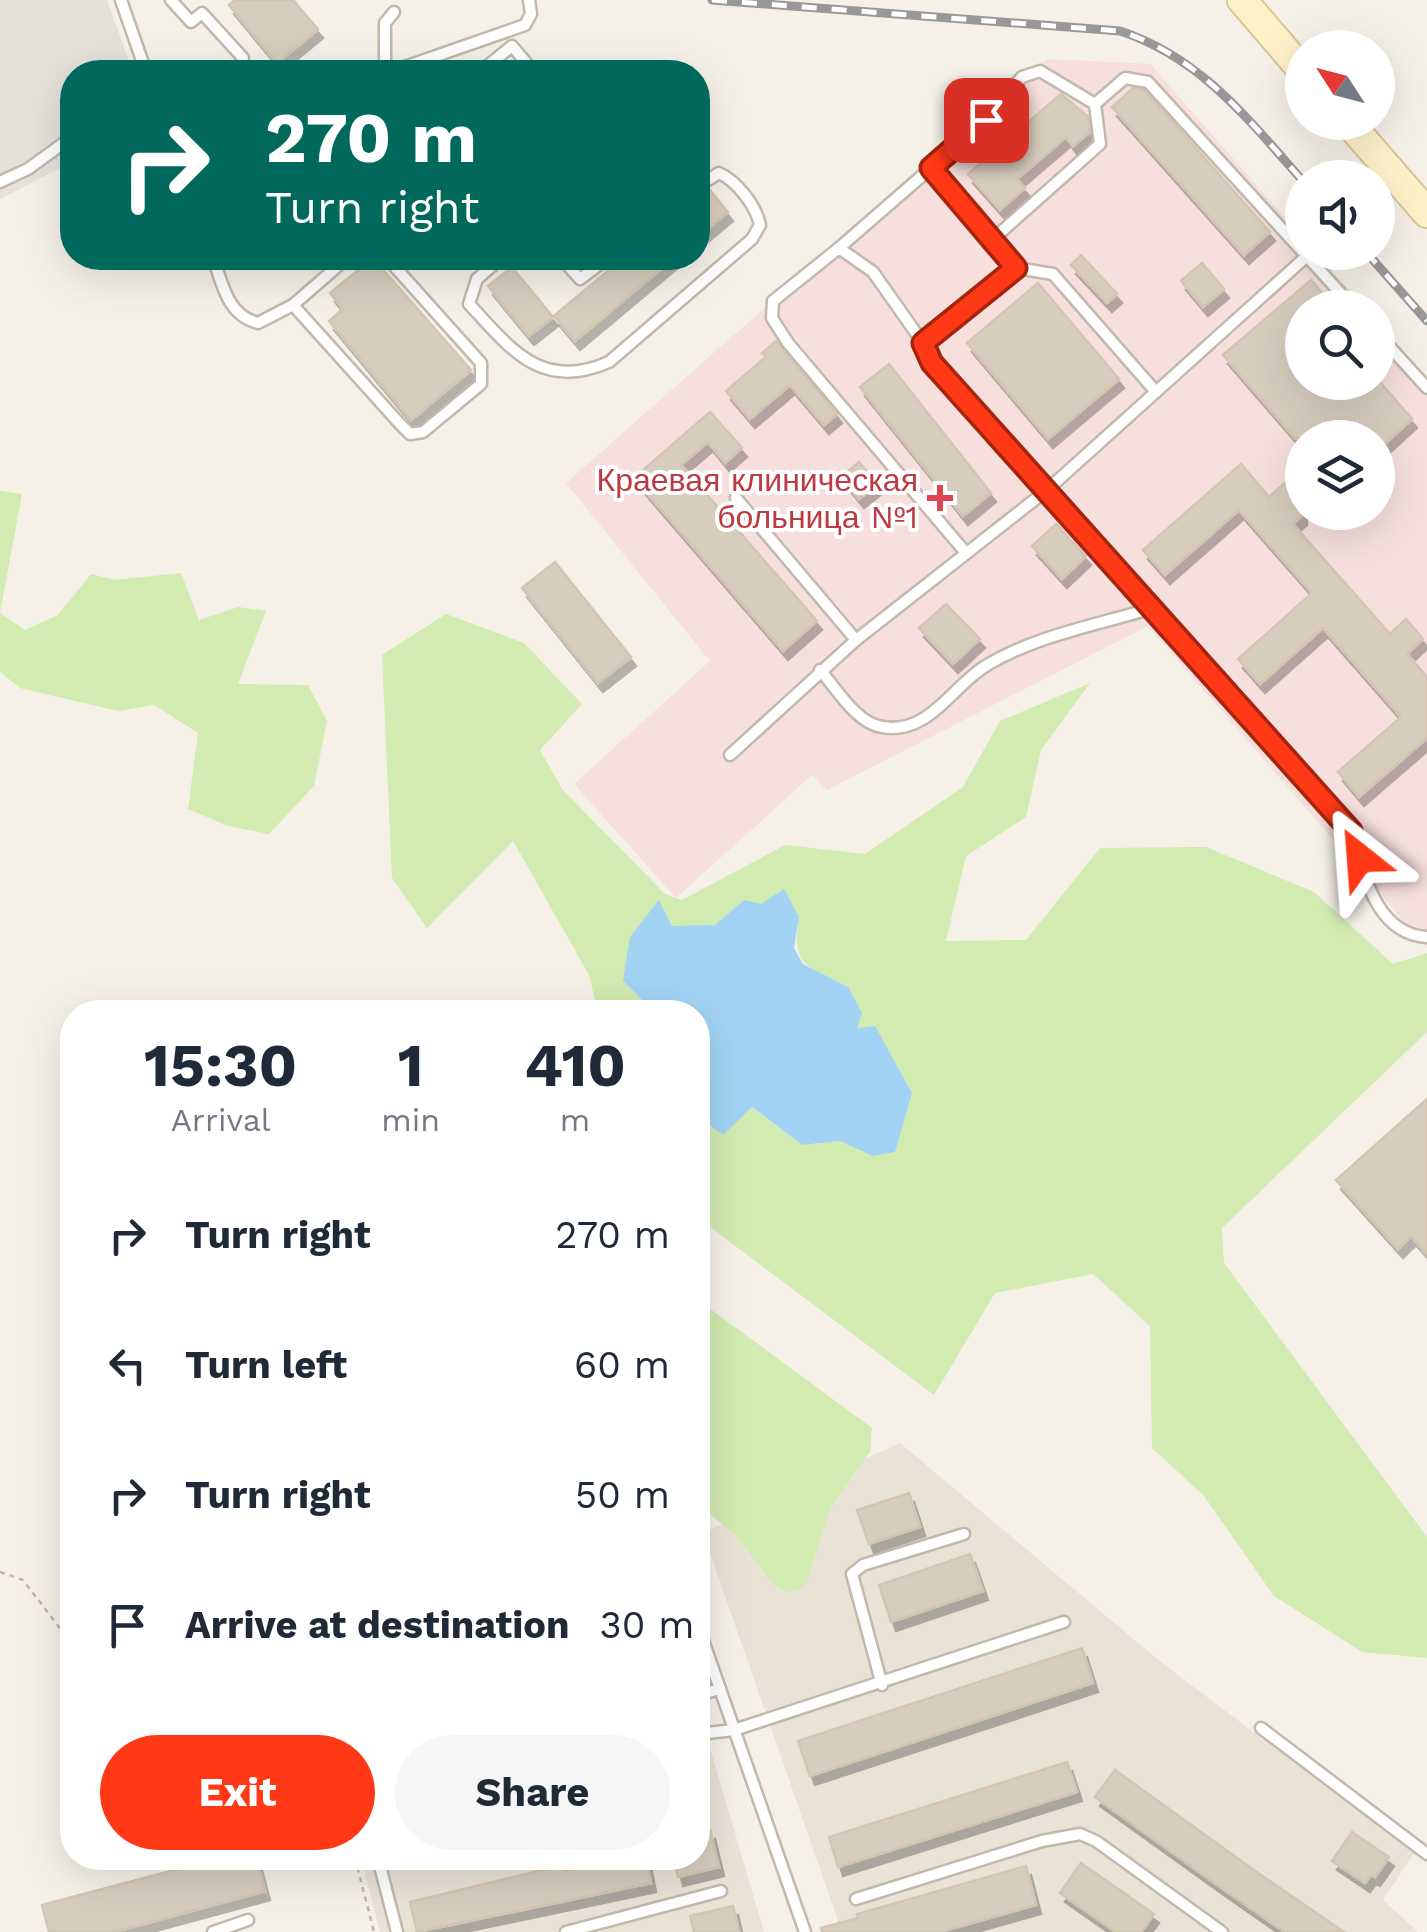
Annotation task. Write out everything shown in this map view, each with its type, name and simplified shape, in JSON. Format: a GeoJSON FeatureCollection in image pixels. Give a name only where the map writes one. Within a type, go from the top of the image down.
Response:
{"type":"FeatureCollection","features":[{"type":"Feature","properties":{"kind":"main road"},"geometry":{"type":"LineString","coordinates":[[1242,0],[1285,50]]}},
{"type":"Feature","properties":{"kind":"main road"},"geometry":{"type":"LineString","coordinates":[[1364,140],[1427,213]]}},
{"type":"Feature","properties":{"kind":"lane"},"geometry":{"type":"LineString","coordinates":[[122,0],[142,60]]}},
{"type":"Feature","properties":{"kind":"lane"},"geometry":{"type":"LineString","coordinates":[[170,0],[192,22],[202,13],[243,58]]}},
{"type":"Feature","properties":{"kind":"lane"},"geometry":{"type":"LineString","coordinates":[[423,60],[525,25],[530,14],[528,0]]}},
{"type":"Feature","properties":{"kind":"lane"},"geometry":{"type":"LineString","coordinates":[[387,60],[385,23],[394,12]]}},
{"type":"Feature","properties":{"kind":"lane"},"geometry":{"type":"LineString","coordinates":[[495,60],[512,46],[524,60]]}},
{"type":"Feature","properties":{"kind":"lane"},"geometry":{"type":"LineString","coordinates":[[966,553],[788,344],[772,318],[773,301],[986,120],[1022,77],[1040,71],[1095,104]]}},
{"type":"Feature","properties":{"kind":"lane"},"geometry":{"type":"LineString","coordinates":[[1095,104],[1125,78],[1148,82],[1285,232]]}},
{"type":"Feature","properties":{"kind":"lane"},"geometry":{"type":"LineString","coordinates":[[992,240],[1100,144],[1095,104]]}},
{"type":"Feature","properties":{"kind":"lane"},"geometry":{"type":"LineString","coordinates":[[0,182],[28,169],[60,146]]}},
{"type":"Feature","properties":{"kind":"lane"},"geometry":{"type":"LineString","coordinates":[[931,168],[1016,268],[1053,274],[1156,392]]}},
{"type":"Feature","properties":{"kind":"lane"},"geometry":{"type":"LineString","coordinates":[[487,270],[477,278],[469,304],[524,362],[537,368],[592,370],[609,362],[752,239],[760,225],[758,214],[730,178],[719,173],[710,179]]}},
{"type":"Feature","properties":{"kind":"lane"},"geometry":{"type":"LineString","coordinates":[[839,248],[873,272],[923,343],[932,363],[1351,831],[1368,885],[1384,916],[1407,936],[1427,937]]}},
{"type":"Feature","properties":{"kind":"lane"},"geometry":{"type":"LineString","coordinates":[[923,343],[1016,268]]}},
{"type":"Feature","properties":{"kind":"lane"},"geometry":{"type":"LineString","coordinates":[[217,270],[230,305],[242,319],[258,323],[293,306],[334,270]]}},
{"type":"Feature","properties":{"kind":"lane"},"geometry":{"type":"LineString","coordinates":[[293,306],[410,434],[423,432],[481,384],[484,373],[481,363],[398,270]]}},
{"type":"Feature","properties":{"kind":"lane"},"geometry":{"type":"LineString","coordinates":[[572,270],[580,279],[592,270]]}},
{"type":"Feature","properties":{"kind":"lane"},"geometry":{"type":"LineString","coordinates":[[730,756],[820,670],[1047,490],[1286,270]]}},
{"type":"Feature","properties":{"kind":"lane"},"geometry":{"type":"LineString","coordinates":[[1319,270],[1338,290]]}},
{"type":"Feature","properties":{"kind":"lane"},"geometry":{"type":"LineString","coordinates":[[1395,353],[1427,388]]}},
{"type":"Feature","properties":{"kind":"lane"},"geometry":{"type":"LineString","coordinates":[[736,498],[856,640]]}},
{"type":"Feature","properties":{"kind":"lane"},"geometry":{"type":"LineString","coordinates":[[820,670],[861,718],[879,727],[902,728],[922,722],[984,668],[1022,648],[1152,608]]}},
{"type":"Feature","properties":{"kind":"lane"},"geometry":{"type":"LineString","coordinates":[[882,1685],[852,1574],[862,1565],[964,1534]]}},
{"type":"Feature","properties":{"kind":"lane"},"geometry":{"type":"LineString","coordinates":[[710,1733],[734,1730],[882,1685],[1064,1622]]}},
{"type":"Feature","properties":{"kind":"lane"},"geometry":{"type":"LineString","coordinates":[[710,1660],[805,1932]]}},
{"type":"Feature","properties":{"kind":"lane"},"geometry":{"type":"LineString","coordinates":[[710,1692],[720,1689]]}},
{"type":"Feature","properties":{"kind":"lane"},"geometry":{"type":"LineString","coordinates":[[1261,1728],[1427,1854]]}},
{"type":"Feature","properties":{"kind":"lane"},"geometry":{"type":"LineString","coordinates":[[856,1899],[1042,1841],[1080,1834],[1096,1841],[1222,1932]]}},
{"type":"Feature","properties":{"kind":"lane"},"geometry":{"type":"LineString","coordinates":[[381,1870],[397,1932]]}},
{"type":"Feature","properties":{"kind":"lane"},"geometry":{"type":"LineString","coordinates":[[566,1932],[721,1892]]}},
{"type":"Feature","properties":{"kind":"lane"},"geometry":{"type":"LineString","coordinates":[[213,1932],[248,1920]]}},
{"type":"Feature","properties":{"kind":"path"},"geometry":{"type":"LineString","coordinates":[[0,1572],[24,1580],[60,1628]]}},
{"type":"Feature","properties":{"kind":"path"},"geometry":{"type":"LineString","coordinates":[[358,1870],[374,1932]]}},
{"type":"Feature","properties":{"kind":"shaded area"},"geometry":{"type":"Polygon","coordinates":[[[0,0],[107,0],[129,60],[60,60],[60,168],[0,199],[0,0]]]}},
{"type":"Feature","properties":{"kind":"shaded area","name":"Краевая клиническая больница №1"},"geometry":{"type":"Polygon","coordinates":[[[1047,59],[1150,64],[1285,218],[1285,270],[1331,270],[1350,290],[1285,290],[1285,400],[1395,400],[1395,341],[1427,378],[1427,948],[1148,626],[827,790],[812,775],[676,898],[574,784],[710,661],[566,483],[1047,59]]]}},
{"type":"Feature","properties":{"kind":"shaded area"},"geometry":{"type":"Polygon","coordinates":[[[900,1443],[1162,1663],[1414,1853],[1383,1900],[1418,1932],[842,1932],[710,1553],[710,1530],[900,1443]]]}},
{"type":"Feature","properties":{"kind":"shaded area"},"geometry":{"type":"Polygon","coordinates":[[[710,1748],[764,1932],[380,1932],[364,1870],[710,1870],[710,1748]]]}},
{"type":"Feature","properties":{"kind":"green space"},"geometry":{"type":"Polygon","coordinates":[[[0,491],[22,494],[0,613],[0,491]]]}},
{"type":"Feature","properties":{"kind":"green space"},"geometry":{"type":"Polygon","coordinates":[[[181,573],[199,620],[238,607],[266,611],[238,684],[308,685],[327,721],[314,786],[269,834],[228,826],[188,809],[198,733],[154,705],[118,711],[20,688],[0,672],[0,613],[25,630],[58,615],[91,574],[115,580],[181,573]]]}},
{"type":"Feature","properties":{"kind":"green space"},"geometry":{"type":"Polygon","coordinates":[[[446,614],[524,643],[582,704],[540,750],[562,789],[665,894],[682,900],[785,845],[865,854],[963,787],[1000,721],[1090,683],[1041,750],[1026,817],[966,856],[946,941],[1026,940],[1100,848],[1206,847],[1314,892],[1393,964],[1427,953],[1427,1032],[1222,1228],[1224,1263],[1427,1537],[1427,1658],[1362,1652],[1274,1596],[1204,1496],[1152,1448],[1150,1326],[1093,1274],[995,1293],[934,1395],[710,1227],[710,1128],[751,1107],[802,1145],[840,1141],[873,1155],[912,1093],[875,1027],[857,1028],[848,987],[812,969],[800,956],[799,917],[744,901],[715,925],[672,927],[659,901],[623,981],[642,1000],[595,1000],[589,975],[513,841],[427,928],[392,878],[382,655],[446,614]]]}},
{"type":"Feature","properties":{"kind":"green space"},"geometry":{"type":"Polygon","coordinates":[[[710,1309],[872,1428],[870,1452],[831,1506],[807,1582],[799,1590],[788,1592],[775,1586],[735,1535],[710,1514],[710,1309]]]}},
{"type":"Feature","properties":{"kind":"water"},"geometry":{"type":"Polygon","coordinates":[[[784,889],[799,917],[794,948],[803,964],[848,987],[862,1013],[857,1028],[875,1026],[912,1093],[895,1152],[873,1156],[840,1141],[802,1145],[752,1107],[724,1134],[711,1126],[710,1000],[642,1000],[623,981],[630,937],[659,900],[672,926],[715,925],[744,900],[761,904],[784,889]]]}},
{"type":"Feature","properties":{"kind":"building"},"geometry":{"type":"Polygon","coordinates":[[[235,0],[293,0],[318,29],[281,60],[275,60],[229,5],[235,0]]]}},
{"type":"Feature","properties":{"kind":"building"},"geometry":{"type":"Polygon","coordinates":[[[1133,88],[1144,90],[1270,232],[1244,255],[1112,107],[1133,88]]]}},
{"type":"Feature","properties":{"kind":"building"},"geometry":{"type":"Polygon","coordinates":[[[1061,94],[1088,117],[1090,132],[1073,146],[1066,137],[1017,179],[1025,188],[1000,210],[968,174],[1061,94]]]}},
{"type":"Feature","properties":{"kind":"building"},"geometry":{"type":"Polygon","coordinates":[[[710,190],[728,212],[710,227],[710,190]]]}},
{"type":"Feature","properties":{"kind":"building"},"geometry":{"type":"Polygon","coordinates":[[[1081,255],[1117,294],[1107,303],[1071,265],[1081,255]]]}},
{"type":"Feature","properties":{"kind":"building"},"geometry":{"type":"Polygon","coordinates":[[[1202,263],[1224,289],[1203,307],[1181,281],[1202,263]]]}},
{"type":"Feature","properties":{"kind":"building"},"geometry":{"type":"Polygon","coordinates":[[[358,270],[384,270],[471,370],[411,420],[329,321],[343,309],[330,293],[358,270]]]}},
{"type":"Feature","properties":{"kind":"building"},"geometry":{"type":"Polygon","coordinates":[[[508,270],[514,270],[553,317],[529,336],[488,286],[508,270]]]}},
{"type":"Feature","properties":{"kind":"building"},"geometry":{"type":"Polygon","coordinates":[[[609,270],[660,270],[575,341],[554,316],[609,270]]]}},
{"type":"Feature","properties":{"kind":"building"},"geometry":{"type":"Polygon","coordinates":[[[1311,280],[1320,290],[1299,290],[1311,280]]]}},
{"type":"Feature","properties":{"kind":"building"},"geometry":{"type":"Polygon","coordinates":[[[1038,283],[1119,379],[1048,439],[967,343],[1038,283]]]}},
{"type":"Feature","properties":{"kind":"building"},"geometry":{"type":"Polygon","coordinates":[[[1285,302],[1285,400],[1395,399],[1412,419],[1395,434],[1395,420],[1285,420],[1285,426],[1223,355],[1285,302]]]}},
{"type":"Feature","properties":{"kind":"building"},"geometry":{"type":"Polygon","coordinates":[[[776,341],[837,414],[824,425],[790,385],[750,419],[726,391],[766,357],[762,353],[776,341]]]}},
{"type":"Feature","properties":{"kind":"building"},"geometry":{"type":"Polygon","coordinates":[[[889,364],[991,493],[963,516],[860,387],[889,364]]]}},
{"type":"Feature","properties":{"kind":"building"},"geometry":{"type":"Polygon","coordinates":[[[710,412],[742,448],[725,463],[708,442],[681,465],[817,621],[783,651],[634,478],[710,412]]]}},
{"type":"Feature","properties":{"kind":"building"},"geometry":{"type":"Polygon","coordinates":[[[859,462],[878,484],[859,499],[841,477],[859,462]]]}},
{"type":"Feature","properties":{"kind":"building"},"geometry":{"type":"Polygon","coordinates":[[[1241,464],[1269,497],[1285,483],[1285,530],[1298,530],[1390,634],[1406,619],[1423,639],[1407,654],[1427,677],[1427,738],[1359,797],[1338,772],[1401,717],[1323,628],[1260,684],[1238,659],[1312,593],[1239,510],[1165,575],[1143,550],[1241,464]]]}},
{"type":"Feature","properties":{"kind":"building"},"geometry":{"type":"Polygon","coordinates":[[[1056,524],[1086,556],[1062,579],[1032,546],[1056,524]]]}},
{"type":"Feature","properties":{"kind":"building"},"geometry":{"type":"Polygon","coordinates":[[[555,562],[631,657],[598,683],[522,588],[555,562]]]}},
{"type":"Feature","properties":{"kind":"building"},"geometry":{"type":"Polygon","coordinates":[[[946,604],[980,639],[953,664],[919,628],[946,604]]]}},
{"type":"Feature","properties":{"kind":"building"},"geometry":{"type":"Polygon","coordinates":[[[1427,1099],[1427,1254],[1411,1236],[1398,1249],[1336,1180],[1427,1099]]]}},
{"type":"Feature","properties":{"kind":"building"},"geometry":{"type":"Polygon","coordinates":[[[909,1493],[920,1527],[869,1544],[857,1510],[909,1493]]]}},
{"type":"Feature","properties":{"kind":"building"},"geometry":{"type":"Polygon","coordinates":[[[970,1554],[983,1591],[891,1622],[879,1585],[970,1554]]]}},
{"type":"Feature","properties":{"kind":"building"},"geometry":{"type":"Polygon","coordinates":[[[1082,1648],[1093,1683],[810,1776],[798,1741],[1082,1648]]]}},
{"type":"Feature","properties":{"kind":"building"},"geometry":{"type":"Polygon","coordinates":[[[1067,1762],[1077,1792],[838,1867],[829,1837],[1067,1762]]]}},
{"type":"Feature","properties":{"kind":"building"},"geometry":{"type":"Polygon","coordinates":[[[1115,1770],[1344,1932],[1285,1932],[1223,1889],[1095,1797],[1115,1770]]]}},
{"type":"Feature","properties":{"kind":"building"},"geometry":{"type":"Polygon","coordinates":[[[710,1830],[719,1867],[710,1869],[710,1830]]]}},
{"type":"Feature","properties":{"kind":"building"},"geometry":{"type":"Polygon","coordinates":[[[1352,1832],[1389,1857],[1375,1877],[1371,1875],[1365,1883],[1332,1861],[1352,1832]]]}},
{"type":"Feature","properties":{"kind":"building"},"geometry":{"type":"Polygon","coordinates":[[[1081,1863],[1154,1914],[1141,1932],[1116,1932],[1060,1893],[1081,1863]]]}},
{"type":"Feature","properties":{"kind":"building"},"geometry":{"type":"Polygon","coordinates":[[[1026,1866],[1036,1905],[940,1932],[822,1932],[821,1928],[858,1918],[857,1914],[1026,1866]]]}},
{"type":"Feature","properties":{"kind":"building"},"geometry":{"type":"Polygon","coordinates":[[[175,1870],[259,1870],[265,1891],[114,1932],[49,1932],[42,1905],[175,1870]]]}},
{"type":"Feature","properties":{"kind":"building"},"geometry":{"type":"Polygon","coordinates":[[[542,1870],[648,1870],[651,1883],[417,1932],[410,1902],[542,1870]]]}},
{"type":"Feature","properties":{"kind":"building"},"geometry":{"type":"Polygon","coordinates":[[[677,1870],[707,1870],[678,1877],[677,1870]]]}},
{"type":"Feature","properties":{"kind":"building"},"geometry":{"type":"Polygon","coordinates":[[[733,1906],[739,1932],[694,1932],[690,1916],[733,1906]]]}},
{"type":"Feature","properties":{"kind":"railway"},"geometry":{"type":"LineString","coordinates":[[712,0],[1120,31],[1149,42],[1199,73],[1285,161]]}},
{"type":"Feature","properties":{"kind":"railway"},"geometry":{"type":"LineString","coordinates":[[1382,270],[1427,321]]}},
{"type":"Feature","properties":{"kind":"place","name":"Краевая клиническая больница №1"},"geometry":{"type":"Point","coordinates":[940,498]}},
{"type":"Feature","properties":{"kind":"route"},"geometry":{"type":"LineString","coordinates":[[986,120],[931,168],[1016,268],[923,343],[932,363],[1351,831],[1360,858]]}}]}
